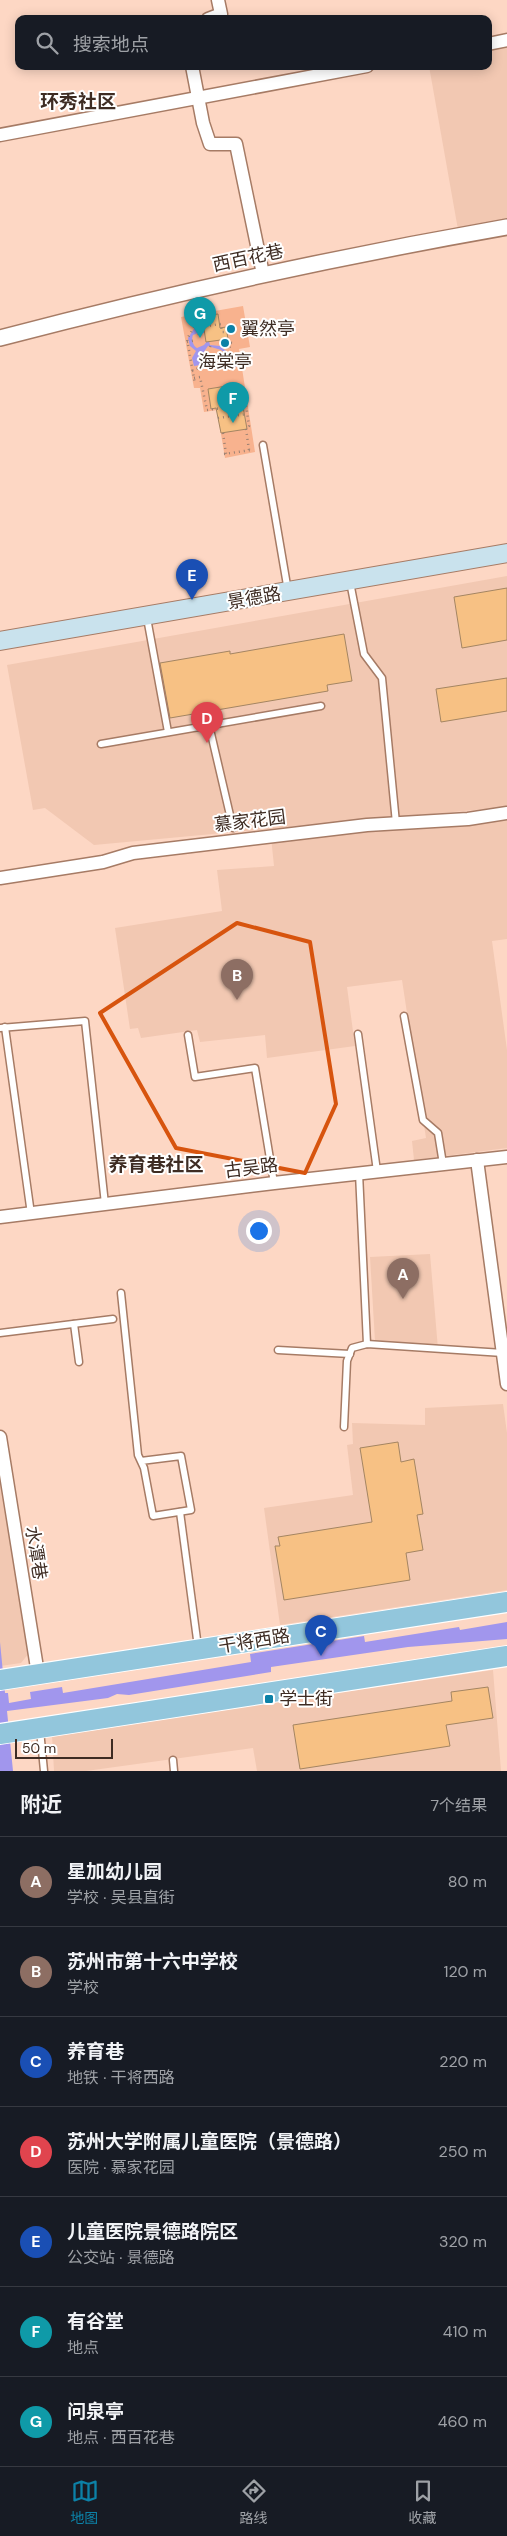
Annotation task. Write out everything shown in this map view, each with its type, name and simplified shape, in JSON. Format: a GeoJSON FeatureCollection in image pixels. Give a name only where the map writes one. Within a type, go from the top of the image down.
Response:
{"type":"FeatureCollection","features":[{"type":"Feature","properties":{"kind":"main road","name":"景德路"},"geometry":{"type":"LineString","coordinates":[[0,641],[350,582],[507,553]]}},
{"type":"Feature","properties":{"kind":"main road","name":"干将西路"},"geometry":{"type":"LineString","coordinates":[[4,1680],[507,1602]]}},
{"type":"Feature","properties":{"kind":"main road"},"geometry":{"type":"LineString","coordinates":[[8,1733],[507,1656]]}},
{"type":"Feature","properties":{"kind":"street"},"geometry":{"type":"LineString","coordinates":[[218,0],[221,14],[218,15]]}},
{"type":"Feature","properties":{"kind":"street"},"geometry":{"type":"LineString","coordinates":[[492,43],[507,40]]}},
{"type":"Feature","properties":{"kind":"street"},"geometry":{"type":"LineString","coordinates":[[193,70],[210,144],[236,144],[264,274]]}},
{"type":"Feature","properties":{"kind":"street"},"geometry":{"type":"LineString","coordinates":[[0,135],[347,70]]}},
{"type":"Feature","properties":{"kind":"street","name":"西百花巷"},"geometry":{"type":"LineString","coordinates":[[0,338],[187,291],[264,274],[382,249],[507,227]]}},
{"type":"Feature","properties":{"kind":"street","name":"慕家花园"},"geometry":{"type":"LineString","coordinates":[[0,878],[103,862],[134,853],[396,823],[468,819],[507,813]]}},
{"type":"Feature","properties":{"kind":"street","name":"古吴路"},"geometry":{"type":"LineString","coordinates":[[0,1217],[274,1183],[507,1157]]}},
{"type":"Feature","properties":{"kind":"street"},"geometry":{"type":"LineString","coordinates":[[477,1160],[507,1384]]}},
{"type":"Feature","properties":{"kind":"street","name":"水潭巷"},"geometry":{"type":"LineString","coordinates":[[0,1438],[38,1674]]}},
{"type":"Feature","properties":{"kind":"lane"},"geometry":{"type":"LineString","coordinates":[[263,445],[288,592]]}},
{"type":"Feature","properties":{"kind":"lane"},"geometry":{"type":"LineString","coordinates":[[350,582],[364,654],[382,678],[396,823]]}},
{"type":"Feature","properties":{"kind":"lane"},"geometry":{"type":"LineString","coordinates":[[146,616],[168,732]]}},
{"type":"Feature","properties":{"kind":"lane"},"geometry":{"type":"LineString","coordinates":[[101,744],[321,706]]}},
{"type":"Feature","properties":{"kind":"lane"},"geometry":{"type":"LineString","coordinates":[[209,725],[233,828]]}},
{"type":"Feature","properties":{"kind":"lane"},"geometry":{"type":"LineString","coordinates":[[404,1016],[423,1120],[438,1132],[443,1164]]}},
{"type":"Feature","properties":{"kind":"lane"},"geometry":{"type":"LineString","coordinates":[[31,1214],[2,1028],[85,1021],[105,1204]]}},
{"type":"Feature","properties":{"kind":"lane"},"geometry":{"type":"LineString","coordinates":[[358,1034],[377,1171]]}},
{"type":"Feature","properties":{"kind":"lane"},"geometry":{"type":"LineString","coordinates":[[188,1035],[195,1077],[255,1068],[274,1183]]}},
{"type":"Feature","properties":{"kind":"lane"},"geometry":{"type":"LineString","coordinates":[[359,1173],[367,1344]]}},
{"type":"Feature","properties":{"kind":"lane"},"geometry":{"type":"LineString","coordinates":[[121,1293],[141,1461],[153,1516],[191,1510],[181,1456],[141,1461]]}},
{"type":"Feature","properties":{"kind":"lane"},"geometry":{"type":"LineString","coordinates":[[0,1334],[113,1319]]}},
{"type":"Feature","properties":{"kind":"lane"},"geometry":{"type":"LineString","coordinates":[[74,1324],[79,1362]]}},
{"type":"Feature","properties":{"kind":"lane"},"geometry":{"type":"LineString","coordinates":[[344,1427],[347,1361],[352,1348],[367,1344],[503,1353]]}},
{"type":"Feature","properties":{"kind":"lane"},"geometry":{"type":"LineString","coordinates":[[278,1350],[350,1354]]}},
{"type":"Feature","properties":{"kind":"lane"},"geometry":{"type":"LineString","coordinates":[[180,1512],[199,1650]]}},
{"type":"Feature","properties":{"kind":"lane"},"geometry":{"type":"LineString","coordinates":[[39,1728],[44,1771]]}},
{"type":"Feature","properties":{"kind":"lane"},"geometry":{"type":"LineString","coordinates":[[173,1760],[174,1771]]}},
{"type":"Feature","properties":{"kind":"path"},"geometry":{"type":"LineString","coordinates":[[191,320],[196,324],[188,335],[187,342],[195,384]]}},
{"type":"Feature","properties":{"kind":"path"},"geometry":{"type":"LineString","coordinates":[[199,336],[199,328],[221,324],[222,332],[227,332]]}},
{"type":"Feature","properties":{"kind":"path"},"geometry":{"type":"LineString","coordinates":[[187,342],[196,340]]}},
{"type":"Feature","properties":{"kind":"path"},"geometry":{"type":"LineString","coordinates":[[225,347],[231,346],[232,342],[228,342]]}},
{"type":"Feature","properties":{"kind":"path"},"geometry":{"type":"LineString","coordinates":[[192,371],[201,367],[200,362],[206,361],[206,356],[231,362]]}},
{"type":"Feature","properties":{"kind":"path"},"geometry":{"type":"LineString","coordinates":[[194,378],[200,377],[206,411],[246,405],[250,450],[225,454],[222,433]]}},
{"type":"Feature","properties":{"kind":"path"},"geometry":{"type":"LineString","coordinates":[[218,418],[247,414]]}},
{"type":"Feature","properties":{"kind":"highlighted area"},"geometry":{"type":"Polygon","coordinates":[[[237,923],[310,942],[336,1104],[305,1173],[176,1148],[100,1013],[237,923]]]}},
{"type":"Feature","properties":{"kind":"shaded area"},"geometry":{"type":"Polygon","coordinates":[[[507,45],[507,233],[460,241],[430,70],[492,70],[492,47],[507,45]]]}},
{"type":"Feature","properties":{"kind":"shaded area"},"geometry":{"type":"Polygon","coordinates":[[[243,306],[250,347],[239,349],[255,452],[225,458],[217,410],[204,412],[200,388],[194,388],[181,317],[243,306]]]}},
{"type":"Feature","properties":{"kind":"shaded area"},"geometry":{"type":"Polygon","coordinates":[[[201,314],[201,317],[196,319],[199,323],[196,326],[196,330],[206,330],[210,345],[220,346],[232,356],[231,362],[237,362],[236,367],[225,365],[205,368],[201,365],[194,366],[192,358],[196,351],[190,346],[188,338],[197,324],[195,319],[201,314]],[[205,333],[193,335],[192,338],[193,344],[197,348],[204,345],[208,340],[205,333]],[[208,346],[201,356],[213,363],[230,364],[230,357],[221,350],[208,346]]]}},
{"type":"Feature","properties":{"kind":"shaded area"},"geometry":{"type":"Polygon","coordinates":[[[507,576],[507,807],[94,845],[45,808],[33,810],[7,665],[507,576]]]}},
{"type":"Feature","properties":{"kind":"shaded area"},"geometry":{"type":"Polygon","coordinates":[[[507,820],[507,939],[492,941],[507,1050],[507,1148],[414,1160],[412,1141],[426,1138],[402,980],[347,987],[355,1046],[267,1058],[265,1035],[200,1042],[197,1030],[141,1038],[138,1028],[130,1029],[115,928],[222,911],[217,870],[274,866],[271,837],[507,820]]]}},
{"type":"Feature","properties":{"kind":"shaded area"},"geometry":{"type":"Polygon","coordinates":[[[430,1254],[438,1349],[380,1349],[375,1341],[370,1257],[430,1254]]]}},
{"type":"Feature","properties":{"kind":"shaded area"},"geometry":{"type":"Polygon","coordinates":[[[503,1404],[507,1433],[507,1590],[280,1625],[264,1508],[353,1495],[347,1445],[353,1444],[352,1423],[425,1425],[425,1408],[503,1404]]]}},
{"type":"Feature","properties":{"kind":"shaded area"},"geometry":{"type":"Polygon","coordinates":[[[0,1466],[29,1653],[21,1663],[0,1666],[0,1466]]]}},
{"type":"Feature","properties":{"kind":"shaded area"},"geometry":{"type":"Polygon","coordinates":[[[507,1622],[507,1639],[408,1647],[271,1667],[271,1672],[129,1695],[117,1694],[108,1698],[7,1711],[13,1771],[0,1771],[0,1642],[5,1693],[8,1693],[9,1703],[31,1699],[30,1692],[62,1687],[63,1693],[251,1662],[250,1654],[364,1636],[365,1642],[459,1627],[460,1630],[507,1622]]]}},
{"type":"Feature","properties":{"kind":"shaded area"},"geometry":{"type":"Polygon","coordinates":[[[493,1670],[501,1771],[257,1771],[253,1748],[86,1771],[54,1771],[52,1735],[493,1670]]]}},
{"type":"Feature","properties":{"kind":"building"},"geometry":{"type":"Polygon","coordinates":[[[218,314],[220,328],[226,327],[228,339],[206,342],[202,316],[218,314]]]}},
{"type":"Feature","properties":{"kind":"building"},"geometry":{"type":"Polygon","coordinates":[[[239,384],[247,429],[221,433],[216,408],[211,409],[208,389],[239,384]]]}},
{"type":"Feature","properties":{"kind":"building"},"geometry":{"type":"Polygon","coordinates":[[[507,588],[507,640],[462,648],[454,597],[507,588]]]}},
{"type":"Feature","properties":{"kind":"building"},"geometry":{"type":"Polygon","coordinates":[[[344,634],[352,681],[327,685],[328,691],[170,718],[160,663],[230,651],[230,654],[344,634]]]}},
{"type":"Feature","properties":{"kind":"building"},"geometry":{"type":"Polygon","coordinates":[[[507,678],[507,711],[441,722],[436,689],[507,678]]]}},
{"type":"Feature","properties":{"kind":"building"},"geometry":{"type":"Polygon","coordinates":[[[398,1442],[401,1462],[414,1459],[423,1514],[417,1515],[423,1550],[406,1553],[410,1580],[284,1600],[275,1546],[280,1546],[278,1537],[372,1522],[360,1448],[398,1442]]]}},
{"type":"Feature","properties":{"kind":"building"},"geometry":{"type":"Polygon","coordinates":[[[488,1687],[493,1718],[446,1725],[450,1746],[300,1769],[293,1725],[452,1701],[451,1692],[488,1687]]]}},
{"type":"Feature","properties":{"kind":"place","name":"翼然亭"},"geometry":{"type":"Point","coordinates":[231,329]}},
{"type":"Feature","properties":{"kind":"place","name":"问泉亭"},"geometry":{"type":"Point","coordinates":[200,338]}},
{"type":"Feature","properties":{"kind":"place","name":"海棠亭"},"geometry":{"type":"Point","coordinates":[225,343]}},
{"type":"Feature","properties":{"kind":"place","name":"有谷堂"},"geometry":{"type":"Point","coordinates":[233,423]}},
{"type":"Feature","properties":{"kind":"place","name":"儿童医院景德路院区"},"geometry":{"type":"Point","coordinates":[192,600]}},
{"type":"Feature","properties":{"kind":"place","name":"苏州大学附属儿童医院（景德路）"},"geometry":{"type":"Point","coordinates":[207,743]}},
{"type":"Feature","properties":{"kind":"place","name":"苏州市第十六中学校"},"geometry":{"type":"Point","coordinates":[237,1000]}},
{"type":"Feature","properties":{"kind":"place","name":"星加幼儿园"},"geometry":{"type":"Point","coordinates":[403,1299]}},
{"type":"Feature","properties":{"kind":"place","name":"养育巷"},"geometry":{"type":"Point","coordinates":[321,1656]}},
{"type":"Feature","properties":{"kind":"place","name":"学士街"},"geometry":{"type":"Point","coordinates":[269,1699]}},
{"type":"Feature","properties":{"kind":"district","name":"环秀社区"},"geometry":{"type":"Point","coordinates":[78,101]}},
{"type":"Feature","properties":{"kind":"district","name":"养育巷社区"},"geometry":{"type":"Point","coordinates":[156,1164]}}]}
